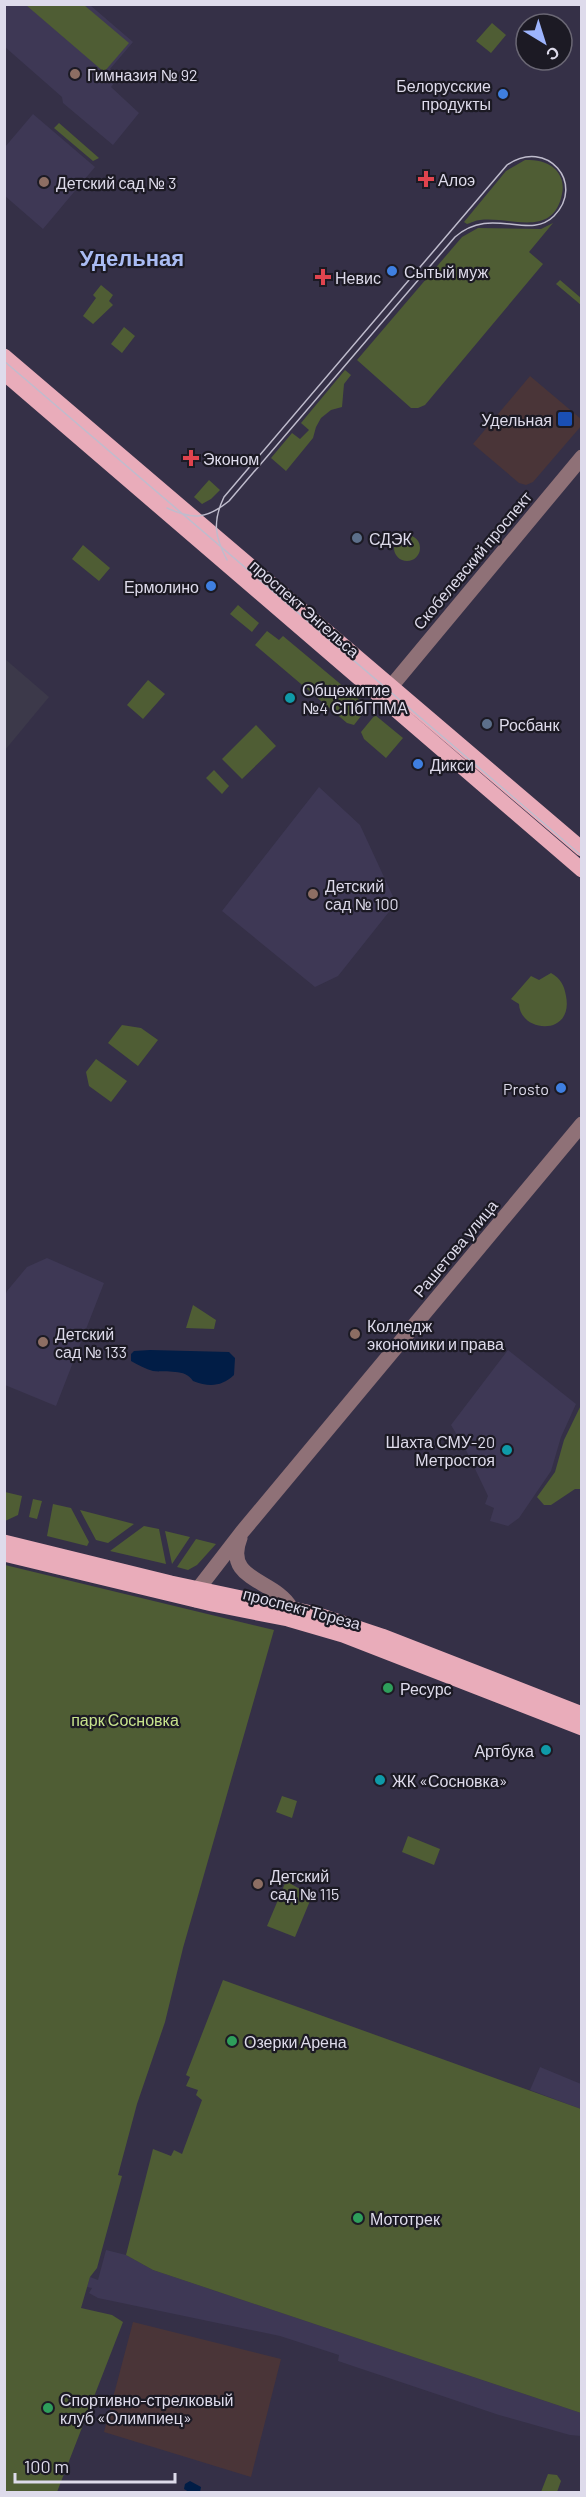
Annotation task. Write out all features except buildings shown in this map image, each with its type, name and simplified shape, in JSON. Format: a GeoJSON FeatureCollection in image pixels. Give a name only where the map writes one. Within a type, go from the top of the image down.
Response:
{"type":"FeatureCollection","features":[{"type":"Feature","properties":{"kind":"main road","name":"проспект Энгельса"},"geometry":{"type":"LineString","coordinates":[[4,356],[386,692],[582,870]]}},
{"type":"Feature","properties":{"kind":"main road","name":"проспект Энгельса"},"geometry":{"type":"LineString","coordinates":[[4,373],[386,692],[582,849]]}},
{"type":"Feature","properties":{"kind":"main road","name":"проспект Тореза"},"geometry":{"type":"LineString","coordinates":[[4,1542],[197,1594]]}},
{"type":"Feature","properties":{"kind":"main road","name":"проспект Тореза"},"geometry":{"type":"LineString","coordinates":[[4,1554],[289,1613],[382,1636],[582,1714]]}},
{"type":"Feature","properties":{"kind":"main road","name":"проспект Тореза"},"geometry":{"type":"LineString","coordinates":[[289,1613],[582,1728]]}},
{"type":"Feature","properties":{"kind":"street","name":"Скобелевский проспект"},"geometry":{"type":"LineString","coordinates":[[386,692],[582,457]]}},
{"type":"Feature","properties":{"kind":"street","name":"Рашетова улица"},"geometry":{"type":"LineString","coordinates":[[197,1594],[242,1532],[582,1124]]}},
{"type":"Feature","properties":{"kind":"street"},"geometry":{"type":"LineString","coordinates":[[242,1532],[236,1554],[240,1568],[252,1578],[285,1597],[289,1613]]}},
{"type":"Feature","properties":{"kind":"shaded area","name":"Гимназия № 92"},"geometry":{"type":"Polygon","coordinates":[[[5,5],[90,5],[133,42],[110,69],[119,77],[111,87],[139,113],[113,145],[63,103],[62,97],[5,47],[5,5]]]}},
{"type":"Feature","properties":{"kind":"shaded area","name":"Детский сад № 3"},"geometry":{"type":"Polygon","coordinates":[[[33,114],[95,167],[43,229],[5,196],[5,147],[33,114]]]}},
{"type":"Feature","properties":{"kind":"shaded area"},"geometry":{"type":"Polygon","coordinates":[[[530,376],[581,419],[582,425],[533,482],[526,485],[519,483],[473,444],[530,376]]]}},
{"type":"Feature","properties":{"kind":"shaded area"},"geometry":{"type":"Polygon","coordinates":[[[5,659],[49,697],[5,750],[5,659]]]}},
{"type":"Feature","properties":{"kind":"shaded area","name":"Детский сад № 100"},"geometry":{"type":"Polygon","coordinates":[[[319,787],[360,825],[396,903],[338,976],[315,987],[222,911],[319,787]]]}},
{"type":"Feature","properties":{"kind":"shaded area","name":"Детский сад № 133"},"geometry":{"type":"Polygon","coordinates":[[[47,1258],[104,1283],[56,1406],[5,1385],[4,1299],[7,1291],[27,1267],[47,1258]]]}},
{"type":"Feature","properties":{"kind":"shaded area"},"geometry":{"type":"Polygon","coordinates":[[[508,1350],[576,1404],[561,1437],[551,1471],[519,1518],[508,1526],[490,1521],[494,1508],[485,1504],[488,1496],[451,1425],[508,1350]]]}},
{"type":"Feature","properties":{"kind":"shaded area"},"geometry":{"type":"Polygon","coordinates":[[[540,2067],[581,2084],[581,2109],[530,2090],[540,2067]]]}},
{"type":"Feature","properties":{"kind":"shaded area"},"geometry":{"type":"Polygon","coordinates":[[[106,2250],[126,2255],[153,2270],[581,2413],[581,2436],[499,2415],[338,2361],[339,2355],[280,2336],[98,2298],[89,2293],[92,2288],[87,2287],[90,2277],[98,2280],[106,2250]]]}},
{"type":"Feature","properties":{"kind":"shaded area"},"geometry":{"type":"Polygon","coordinates":[[[133,2322],[281,2359],[251,2477],[104,2432],[133,2322]]]}},
{"type":"Feature","properties":{"kind":"green space"},"geometry":{"type":"Polygon","coordinates":[[[26,5],[84,5],[129,43],[104,72],[26,5]]]}},
{"type":"Feature","properties":{"kind":"green space"},"geometry":{"type":"Polygon","coordinates":[[[492,23],[506,35],[491,53],[476,41],[492,23]]]}},
{"type":"Feature","properties":{"kind":"green space"},"geometry":{"type":"Polygon","coordinates":[[[59,123],[99,158],[93,161],[54,128],[59,123]]]}},
{"type":"Feature","properties":{"kind":"green space"},"geometry":{"type":"Polygon","coordinates":[[[525,160],[548,164],[561,178],[562,194],[557,208],[550,216],[540,221],[529,222],[478,220],[467,224],[464,222],[506,171],[525,160]]]}},
{"type":"Feature","properties":{"kind":"green space"},"geometry":{"type":"Polygon","coordinates":[[[553,223],[529,252],[543,264],[425,405],[411,408],[357,360],[462,237],[478,228],[541,229],[553,223]]]}},
{"type":"Feature","properties":{"kind":"green space"},"geometry":{"type":"Polygon","coordinates":[[[560,280],[581,298],[581,305],[556,284],[560,280]]]}},
{"type":"Feature","properties":{"kind":"green space"},"geometry":{"type":"Polygon","coordinates":[[[101,285],[113,295],[109,301],[113,305],[93,324],[83,316],[96,298],[93,295],[101,285]]]}},
{"type":"Feature","properties":{"kind":"green space"},"geometry":{"type":"Polygon","coordinates":[[[124,327],[135,336],[122,353],[111,344],[124,327]]]}},
{"type":"Feature","properties":{"kind":"green space"},"geometry":{"type":"Polygon","coordinates":[[[345,370],[351,375],[344,384],[342,407],[331,410],[321,418],[313,438],[286,471],[271,458],[292,433],[300,439],[309,430],[301,423],[345,370]]]}},
{"type":"Feature","properties":{"kind":"green space"},"geometry":{"type":"Polygon","coordinates":[[[209,480],[220,490],[202,504],[194,497],[209,480]]]}},
{"type":"Feature","properties":{"kind":"green space"},"geometry":{"type":"Polygon","coordinates":[[[407,535],[416,539],[420,548],[416,557],[407,561],[398,557],[394,548],[398,539],[407,535]]]}},
{"type":"Feature","properties":{"kind":"green space"},"geometry":{"type":"Polygon","coordinates":[[[83,545],[110,568],[99,581],[72,559],[83,545]]]}},
{"type":"Feature","properties":{"kind":"green space"},"geometry":{"type":"Polygon","coordinates":[[[238,605],[259,623],[252,632],[230,614],[238,605]]]}},
{"type":"Feature","properties":{"kind":"green space"},"geometry":{"type":"Polygon","coordinates":[[[267,631],[279,640],[283,636],[368,707],[354,725],[347,723],[255,645],[267,631]]]}},
{"type":"Feature","properties":{"kind":"green space"},"geometry":{"type":"Polygon","coordinates":[[[148,680],[165,694],[143,719],[127,705],[148,680]]]}},
{"type":"Feature","properties":{"kind":"green space"},"geometry":{"type":"Polygon","coordinates":[[[375,715],[403,738],[386,758],[364,739],[361,732],[375,715]]]}},
{"type":"Feature","properties":{"kind":"green space"},"geometry":{"type":"Polygon","coordinates":[[[256,725],[276,746],[242,779],[222,759],[256,725]]]}},
{"type":"Feature","properties":{"kind":"green space"},"geometry":{"type":"Polygon","coordinates":[[[214,770],[229,786],[222,794],[206,778],[214,770]]]}},
{"type":"Feature","properties":{"kind":"green space"},"geometry":{"type":"Polygon","coordinates":[[[551,973],[563,985],[566,1009],[562,1019],[555,1024],[536,1025],[528,1021],[522,1014],[519,1004],[511,999],[531,976],[539,980],[551,973]]]}},
{"type":"Feature","properties":{"kind":"green space"},"geometry":{"type":"Polygon","coordinates":[[[122,1025],[141,1028],[158,1040],[138,1066],[108,1043],[122,1025]]]}},
{"type":"Feature","properties":{"kind":"green space"},"geometry":{"type":"Polygon","coordinates":[[[96,1059],[127,1081],[111,1102],[89,1086],[86,1072],[96,1059]]]}},
{"type":"Feature","properties":{"kind":"green space"},"geometry":{"type":"Polygon","coordinates":[[[193,1305],[216,1320],[214,1329],[186,1328],[193,1305]]]}},
{"type":"Feature","properties":{"kind":"green space"},"geometry":{"type":"Polygon","coordinates":[[[581,1405],[581,1489],[575,1489],[551,1505],[544,1505],[537,1497],[555,1472],[564,1440],[581,1405]]]}},
{"type":"Feature","properties":{"kind":"green space"},"geometry":{"type":"Polygon","coordinates":[[[5,1492],[22,1496],[18,1515],[5,1521],[5,1492]]]}},
{"type":"Feature","properties":{"kind":"green space"},"geometry":{"type":"Polygon","coordinates":[[[33,1499],[42,1501],[37,1519],[29,1517],[33,1499]]]}},
{"type":"Feature","properties":{"kind":"green space"},"geometry":{"type":"Polygon","coordinates":[[[53,1504],[71,1508],[89,1542],[87,1546],[47,1536],[53,1504]]]}},
{"type":"Feature","properties":{"kind":"green space"},"geometry":{"type":"Polygon","coordinates":[[[80,1510],[134,1524],[108,1543],[96,1540],[80,1510]]]}},
{"type":"Feature","properties":{"kind":"green space"},"geometry":{"type":"Polygon","coordinates":[[[144,1526],[159,1529],[166,1564],[110,1551],[144,1526]]]}},
{"type":"Feature","properties":{"kind":"green space"},"geometry":{"type":"Polygon","coordinates":[[[165,1531],[190,1537],[172,1564],[165,1531]]]}},
{"type":"Feature","properties":{"kind":"green space"},"geometry":{"type":"Polygon","coordinates":[[[196,1539],[216,1544],[197,1565],[188,1570],[177,1567],[196,1539]]]}},
{"type":"Feature","properties":{"kind":"green space","name":"парк Сосновка"},"geometry":{"type":"Polygon","coordinates":[[[5,1565],[274,1630],[183,1948],[165,2022],[137,2104],[118,2175],[122,2176],[97,2268],[90,2277],[81,2308],[112,2315],[123,2322],[57,2492],[5,2492],[5,1565]]]}},
{"type":"Feature","properties":{"kind":"green space"},"geometry":{"type":"Polygon","coordinates":[[[282,1796],[297,1801],[292,1818],[276,1812],[282,1796]]]}},
{"type":"Feature","properties":{"kind":"green space"},"geometry":{"type":"Polygon","coordinates":[[[408,1836],[440,1849],[434,1865],[402,1852],[408,1836]]]}},
{"type":"Feature","properties":{"kind":"green space"},"geometry":{"type":"Polygon","coordinates":[[[286,1881],[312,1896],[295,1937],[267,1926],[286,1881]]]}},
{"type":"Feature","properties":{"kind":"green space","name":"Мототрек"},"geometry":{"type":"Polygon","coordinates":[[[223,1980],[581,2109],[581,2413],[153,2270],[126,2255],[153,2149],[171,2156],[174,2150],[182,2154],[202,2100],[196,2095],[198,2090],[186,2086],[190,2077],[186,2075],[223,1980]]]}},
{"type":"Feature","properties":{"kind":"green space"},"geometry":{"type":"Polygon","coordinates":[[[548,2474],[557,2475],[561,2481],[557,2492],[541,2492],[548,2474]]]}},
{"type":"Feature","properties":{"kind":"water"},"geometry":{"type":"Polygon","coordinates":[[[134,1351],[229,1352],[235,1358],[234,1375],[220,1384],[204,1384],[193,1381],[185,1374],[153,1371],[131,1361],[131,1354],[134,1351]]]}},
{"type":"Feature","properties":{"kind":"water"},"geometry":{"type":"Polygon","coordinates":[[[190,2481],[201,2487],[200,2492],[189,2492],[184,2489],[185,2484],[190,2481]]]}},
{"type":"Feature","properties":{"kind":"tram line"},"geometry":{"type":"LineString","coordinates":[[167,508],[192,516],[200,516],[214,511],[221,507],[229,501],[455,237],[469,228],[482,224],[533,225],[544,223],[554,216],[563,203],[566,191],[564,178],[558,168],[548,160],[536,157],[522,158],[507,165],[224,497],[220,506],[218,514],[216,529],[227,560]]}},
{"type":"Feature","properties":{"kind":"tram line"},"geometry":{"type":"LineString","coordinates":[[4,361],[582,856]]}},
{"type":"Feature","properties":{"kind":"place","name":"Гимназия № 92"},"geometry":{"type":"Point","coordinates":[75,74]}},
{"type":"Feature","properties":{"kind":"place","name":"Белорусские продукты"},"geometry":{"type":"Point","coordinates":[503,94]}},
{"type":"Feature","properties":{"kind":"place","name":"Алоэ"},"geometry":{"type":"Point","coordinates":[426,179]}},
{"type":"Feature","properties":{"kind":"place","name":"Детский сад № 3"},"geometry":{"type":"Point","coordinates":[44,182]}},
{"type":"Feature","properties":{"kind":"place","name":"Сытый муж"},"geometry":{"type":"Point","coordinates":[392,271]}},
{"type":"Feature","properties":{"kind":"place","name":"Невис"},"geometry":{"type":"Point","coordinates":[323,277]}},
{"type":"Feature","properties":{"kind":"place","name":"Удельная"},"geometry":{"type":"Point","coordinates":[565,419]}},
{"type":"Feature","properties":{"kind":"place","name":"Эконом"},"geometry":{"type":"Point","coordinates":[191,458]}},
{"type":"Feature","properties":{"kind":"place","name":"СДЭК"},"geometry":{"type":"Point","coordinates":[357,538]}},
{"type":"Feature","properties":{"kind":"place","name":"Ермолино"},"geometry":{"type":"Point","coordinates":[211,586]}},
{"type":"Feature","properties":{"kind":"place","name":"Общежитие №4 СПбГПМА"},"geometry":{"type":"Point","coordinates":[290,698]}},
{"type":"Feature","properties":{"kind":"place","name":"Росбанк"},"geometry":{"type":"Point","coordinates":[487,724]}},
{"type":"Feature","properties":{"kind":"place","name":"Дикси"},"geometry":{"type":"Point","coordinates":[418,764]}},
{"type":"Feature","properties":{"kind":"place","name":"Детский сад № 100"},"geometry":{"type":"Point","coordinates":[313,894]}},
{"type":"Feature","properties":{"kind":"place","name":"Prosto"},"geometry":{"type":"Point","coordinates":[561,1088]}},
{"type":"Feature","properties":{"kind":"place","name":"Колледж экономики и права"},"geometry":{"type":"Point","coordinates":[355,1334]}},
{"type":"Feature","properties":{"kind":"place","name":"Детский сад № 133"},"geometry":{"type":"Point","coordinates":[43,1342]}},
{"type":"Feature","properties":{"kind":"place","name":"Шахта СМУ-20 Метростоя"},"geometry":{"type":"Point","coordinates":[507,1450]}},
{"type":"Feature","properties":{"kind":"place","name":"Ресурс"},"geometry":{"type":"Point","coordinates":[388,1688]}},
{"type":"Feature","properties":{"kind":"place","name":"Артбука"},"geometry":{"type":"Point","coordinates":[546,1750]}},
{"type":"Feature","properties":{"kind":"place","name":"ЖК «Сосновка»"},"geometry":{"type":"Point","coordinates":[380,1780]}},
{"type":"Feature","properties":{"kind":"place","name":"Детский сад № 115"},"geometry":{"type":"Point","coordinates":[258,1884]}},
{"type":"Feature","properties":{"kind":"place","name":"Озерки Арена"},"geometry":{"type":"Point","coordinates":[232,2041]}},
{"type":"Feature","properties":{"kind":"place","name":"Мототрек"},"geometry":{"type":"Point","coordinates":[358,2218]}},
{"type":"Feature","properties":{"kind":"place","name":"Спортивно-стрелковый клуб «Олимпиец»"},"geometry":{"type":"Point","coordinates":[48,2408]}},
{"type":"Feature","properties":{"kind":"district","name":"Удельная"},"geometry":{"type":"Point","coordinates":[132,257]}}]}
